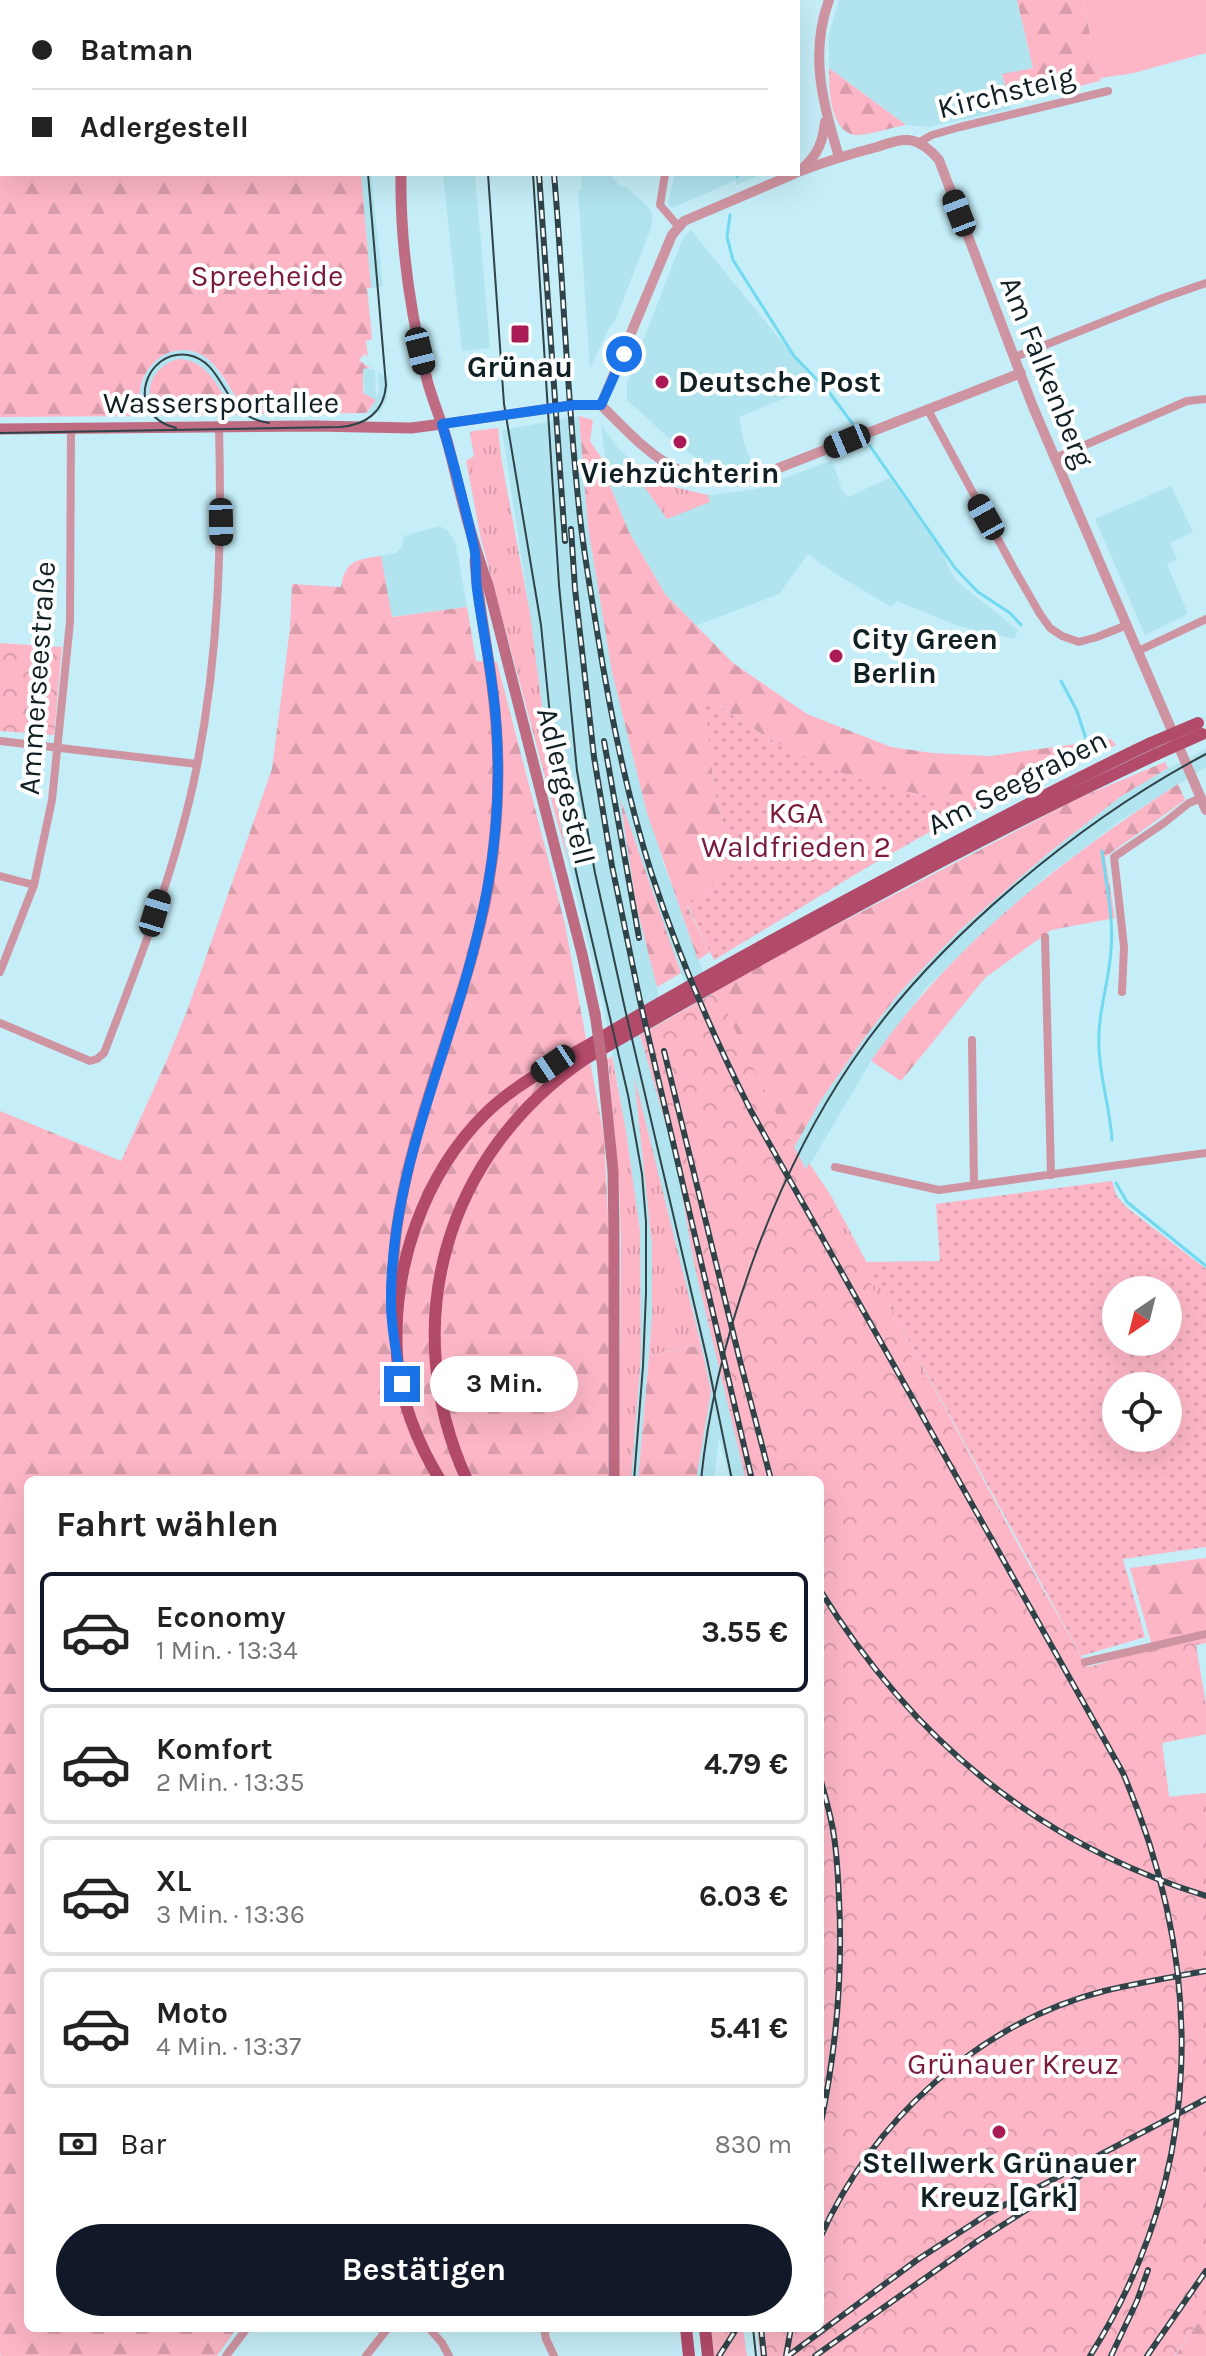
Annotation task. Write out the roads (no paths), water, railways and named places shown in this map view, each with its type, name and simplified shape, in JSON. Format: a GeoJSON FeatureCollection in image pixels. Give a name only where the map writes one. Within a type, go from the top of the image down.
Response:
{"type":"FeatureCollection","features":[{"type":"Feature","properties":{"kind":"main road","name":"Adlergestell"},"geometry":{"type":"LineString","coordinates":[[401,176],[410,303],[428,383],[442,424],[474,548],[488,585],[595,1014],[613,1171],[614,1476]]}},
{"type":"Feature","properties":{"kind":"main road","name":"Wassersportallee"},"geometry":{"type":"LineString","coordinates":[[0,429],[219,426],[411,428],[442,424]]}},
{"type":"Feature","properties":{"kind":"main road","name":"Adlergestell"},"geometry":{"type":"LineString","coordinates":[[438,1476],[415,1428],[402,1384],[391,1303],[393,1263],[404,1186],[418,1126],[473,951],[494,848],[498,758],[496,720],[476,586],[474,548]]}},
{"type":"Feature","properties":{"kind":"main road","name":"Am Seegraben"},"geometry":{"type":"LineString","coordinates":[[857,900],[1011,825],[1154,748],[1203,727]]}},
{"type":"Feature","properties":{"kind":"main road","name":"Adlergestell"},"geometry":{"type":"LineString","coordinates":[[397,1356],[400,1287],[419,1215],[436,1178],[486,1113],[512,1091],[553,1064],[735,960],[857,900]]}},
{"type":"Feature","properties":{"kind":"main road"},"geometry":{"type":"LineString","coordinates":[[465,1476],[454,1453],[441,1404],[434,1347],[435,1306],[452,1228],[467,1193],[493,1149],[508,1127],[563,1074],[857,900]]}},
{"type":"Feature","properties":{"kind":"main road"},"geometry":{"type":"LineString","coordinates":[[686,2332],[689,2356]]}},
{"type":"Feature","properties":{"kind":"main road"},"geometry":{"type":"LineString","coordinates":[[705,2332],[708,2356]]}},
{"type":"Feature","properties":{"kind":"street"},"geometry":{"type":"LineString","coordinates":[[829,0],[819,33],[820,83],[839,157]]}},
{"type":"Feature","properties":{"kind":"street","name":"Kirchsteig"},"geometry":{"type":"LineString","coordinates":[[918,143],[946,131],[1108,91]]}},
{"type":"Feature","properties":{"kind":"street"},"geometry":{"type":"LineString","coordinates":[[800,170],[817,153],[823,139],[826,114]]}},
{"type":"Feature","properties":{"kind":"street"},"geometry":{"type":"LineString","coordinates":[[800,172],[839,157],[898,141],[918,143]]}},
{"type":"Feature","properties":{"kind":"street","name":"Am Falkenberg"},"geometry":{"type":"LineString","coordinates":[[918,143],[939,160],[1055,458],[1206,810]]}},
{"type":"Feature","properties":{"kind":"street"},"geometry":{"type":"LineString","coordinates":[[665,176],[660,205],[678,226]]}},
{"type":"Feature","properties":{"kind":"street"},"geometry":{"type":"LineString","coordinates":[[601,405],[678,226],[790,176]]}},
{"type":"Feature","properties":{"kind":"street"},"geometry":{"type":"LineString","coordinates":[[1015,357],[1206,283]]}},
{"type":"Feature","properties":{"kind":"street"},"geometry":{"type":"LineString","coordinates":[[442,424],[574,405],[601,405],[653,455],[673,469],[702,478],[738,481],[766,473],[1021,373]]}},
{"type":"Feature","properties":{"kind":"street"},"geometry":{"type":"LineString","coordinates":[[1055,458],[1187,401],[1206,399]]}},
{"type":"Feature","properties":{"kind":"street"},"geometry":{"type":"LineString","coordinates":[[928,410],[1050,628],[1079,642],[1127,625]]}},
{"type":"Feature","properties":{"kind":"street"},"geometry":{"type":"LineString","coordinates":[[0,1023],[90,1061],[97,1059],[104,1053],[140,961],[178,839],[197,764],[211,679],[221,531],[219,426]]}},
{"type":"Feature","properties":{"kind":"street","name":"Ammerseestraße"},"geometry":{"type":"LineString","coordinates":[[0,972],[34,885],[48,824],[70,622],[71,428]]}},
{"type":"Feature","properties":{"kind":"street"},"geometry":{"type":"LineString","coordinates":[[1138,651],[1206,619]]}},
{"type":"Feature","properties":{"kind":"street"},"geometry":{"type":"LineString","coordinates":[[0,741],[197,764]]}},
{"type":"Feature","properties":{"kind":"street"},"geometry":{"type":"LineString","coordinates":[[1122,992],[1124,947],[1114,857],[1189,803],[1201,798]]}},
{"type":"Feature","properties":{"kind":"street"},"geometry":{"type":"LineString","coordinates":[[0,876],[34,885]]}},
{"type":"Feature","properties":{"kind":"street"},"geometry":{"type":"LineString","coordinates":[[1045,937],[1051,1175]]}},
{"type":"Feature","properties":{"kind":"street"},"geometry":{"type":"LineString","coordinates":[[972,1040],[974,1185]]}},
{"type":"Feature","properties":{"kind":"street"},"geometry":{"type":"LineString","coordinates":[[835,1167],[939,1190],[1206,1153]]}},
{"type":"Feature","properties":{"kind":"street"},"geometry":{"type":"LineString","coordinates":[[1085,1662],[1206,1634]]}},
{"type":"Feature","properties":{"kind":"street"},"geometry":{"type":"LineString","coordinates":[[226,2356],[244,2332]]}},
{"type":"Feature","properties":{"kind":"street"},"geometry":{"type":"LineString","coordinates":[[366,2356],[385,2332]]}},
{"type":"Feature","properties":{"kind":"street"},"geometry":{"type":"LineString","coordinates":[[432,2332],[449,2356]]}},
{"type":"Feature","properties":{"kind":"street"},"geometry":{"type":"LineString","coordinates":[[545,2332],[554,2356]]}},
{"type":"Feature","properties":{"kind":"waterway"},"geometry":{"type":"LineString","coordinates":[[730,215],[727,237],[733,260],[794,356],[829,392],[852,423]]}},
{"type":"Feature","properties":{"kind":"waterway"},"geometry":{"type":"LineString","coordinates":[[870,446],[955,568],[978,592],[1010,613],[1021,625]]}},
{"type":"Feature","properties":{"kind":"waterway"},"geometry":{"type":"LineString","coordinates":[[1061,681],[1077,711],[1087,742]]}},
{"type":"Feature","properties":{"kind":"waterway"},"geometry":{"type":"LineString","coordinates":[[1102,851],[1112,938],[1099,1048],[1112,1140]]}},
{"type":"Feature","properties":{"kind":"waterway"},"geometry":{"type":"LineString","coordinates":[[1116,1183],[1127,1202],[1206,1266]]}},
{"type":"Feature","properties":{"kind":"tram line"},"geometry":{"type":"LineString","coordinates":[[0,433],[340,427],[365,420],[382,403],[386,385],[368,176]]}},
{"type":"Feature","properties":{"kind":"tram line"},"geometry":{"type":"LineString","coordinates":[[488,176],[504,404],[541,625],[556,776],[628,1095],[642,1174],[646,1293],[634,1476]]}},
{"type":"Feature","properties":{"kind":"tram line"},"geometry":{"type":"LineString","coordinates":[[533,176],[559,585],[577,771],[595,873],[731,1476]]}},
{"type":"Feature","properties":{"kind":"tram line"},"geometry":{"type":"LineString","coordinates":[[176,428],[159,421],[149,410],[145,397],[146,384],[161,361],[188,355],[210,368],[242,411],[253,419],[269,423]]}},
{"type":"Feature","properties":{"kind":"tram line"},"geometry":{"type":"LineString","coordinates":[[702,1476],[720,1372],[752,1262],[797,1156],[852,1062],[885,1017],[924,973],[966,929],[1012,888],[1108,814],[1206,754]]}},
{"type":"Feature","properties":{"kind":"tram line"},"geometry":{"type":"LineString","coordinates":[[753,2332],[756,2356]]}},
{"type":"Feature","properties":{"kind":"railway"},"geometry":{"type":"LineString","coordinates":[[539,176],[565,541]]}},
{"type":"Feature","properties":{"kind":"railway"},"geometry":{"type":"LineString","coordinates":[[554,176],[572,431],[586,560],[620,752],[661,903],[696,994],[751,1111],[1123,1773],[1150,1846],[1169,1920],[1180,1994],[1181,2069],[1173,2142],[1156,2215],[1128,2286],[1090,2356]]}},
{"type":"Feature","properties":{"kind":"railway"},"geometry":{"type":"LineString","coordinates":[[571,529],[594,757],[612,866],[640,1001],[751,1476]]}},
{"type":"Feature","properties":{"kind":"railway"},"geometry":{"type":"LineString","coordinates":[[604,741],[639,938]]}},
{"type":"Feature","properties":{"kind":"railway"},"geometry":{"type":"LineString","coordinates":[[664,1051],[770,1476]]}},
{"type":"Feature","properties":{"kind":"railway"},"geometry":{"type":"LineString","coordinates":[[824,1596],[856,1644],[896,1694],[938,1739],[984,1779],[1034,1815],[1087,1847],[1145,1874],[1206,1896]]}},
{"type":"Feature","properties":{"kind":"railway"},"geometry":{"type":"LineString","coordinates":[[824,1792],[835,1843],[840,1928],[837,2014],[824,2105]]}},
{"type":"Feature","properties":{"kind":"railway"},"geometry":{"type":"LineString","coordinates":[[824,2230],[842,2195],[900,2117],[973,2052],[1014,2027],[1058,2006],[1104,1991],[1206,1971]]}},
{"type":"Feature","properties":{"kind":"railway"},"geometry":{"type":"LineString","coordinates":[[824,2329],[917,2260],[991,2212],[1206,2099]]}},
{"type":"Feature","properties":{"kind":"railway"},"geometry":{"type":"LineString","coordinates":[[815,2356],[979,2240],[1080,2176]]}},
{"type":"Feature","properties":{"kind":"railway"},"geometry":{"type":"LineString","coordinates":[[1111,2356],[1148,2270]]}},
{"type":"Feature","properties":{"kind":"railway"},"geometry":{"type":"LineString","coordinates":[[1147,2356],[1206,2271]]}},
{"type":"Feature","properties":{"kind":"railway"},"geometry":{"type":"LineString","coordinates":[[719,2356],[734,2332]]}},
{"type":"Feature","properties":{"kind":"railway"},"geometry":{"type":"LineString","coordinates":[[761,2332],[764,2356]]}},
{"type":"Feature","properties":{"kind":"railway"},"geometry":{"type":"LineString","coordinates":[[786,2356],[790,2332]]}},
{"type":"Feature","properties":{"kind":"railway"},"geometry":{"type":"LineString","coordinates":[[788,2356],[820,2332]]}},
{"type":"Feature","properties":{"kind":"place","name":"Grünau"},"geometry":{"type":"Point","coordinates":[520,334]}},
{"type":"Feature","properties":{"kind":"place","name":"Deutsche Post"},"geometry":{"type":"Point","coordinates":[662,382]}},
{"type":"Feature","properties":{"kind":"place","name":"Viehzüchterin"},"geometry":{"type":"Point","coordinates":[680,442]}},
{"type":"Feature","properties":{"kind":"place","name":"City Green Berlin"},"geometry":{"type":"Point","coordinates":[836,656]}},
{"type":"Feature","properties":{"kind":"place","name":"Stellwerk Grünauer Kreuz [Grk]"},"geometry":{"type":"Point","coordinates":[999,2132]}},
{"type":"Feature","properties":{"kind":"park label","name":"Spreeheide"},"geometry":{"type":"Point","coordinates":[267,276]}},
{"type":"Feature","properties":{"kind":"park label","name":"KGA Waldfrieden 2"},"geometry":{"type":"Point","coordinates":[796,830]}},
{"type":"Feature","properties":{"kind":"park label","name":"Grünauer Kreuz"},"geometry":{"type":"Point","coordinates":[1013,2064]}}]}
